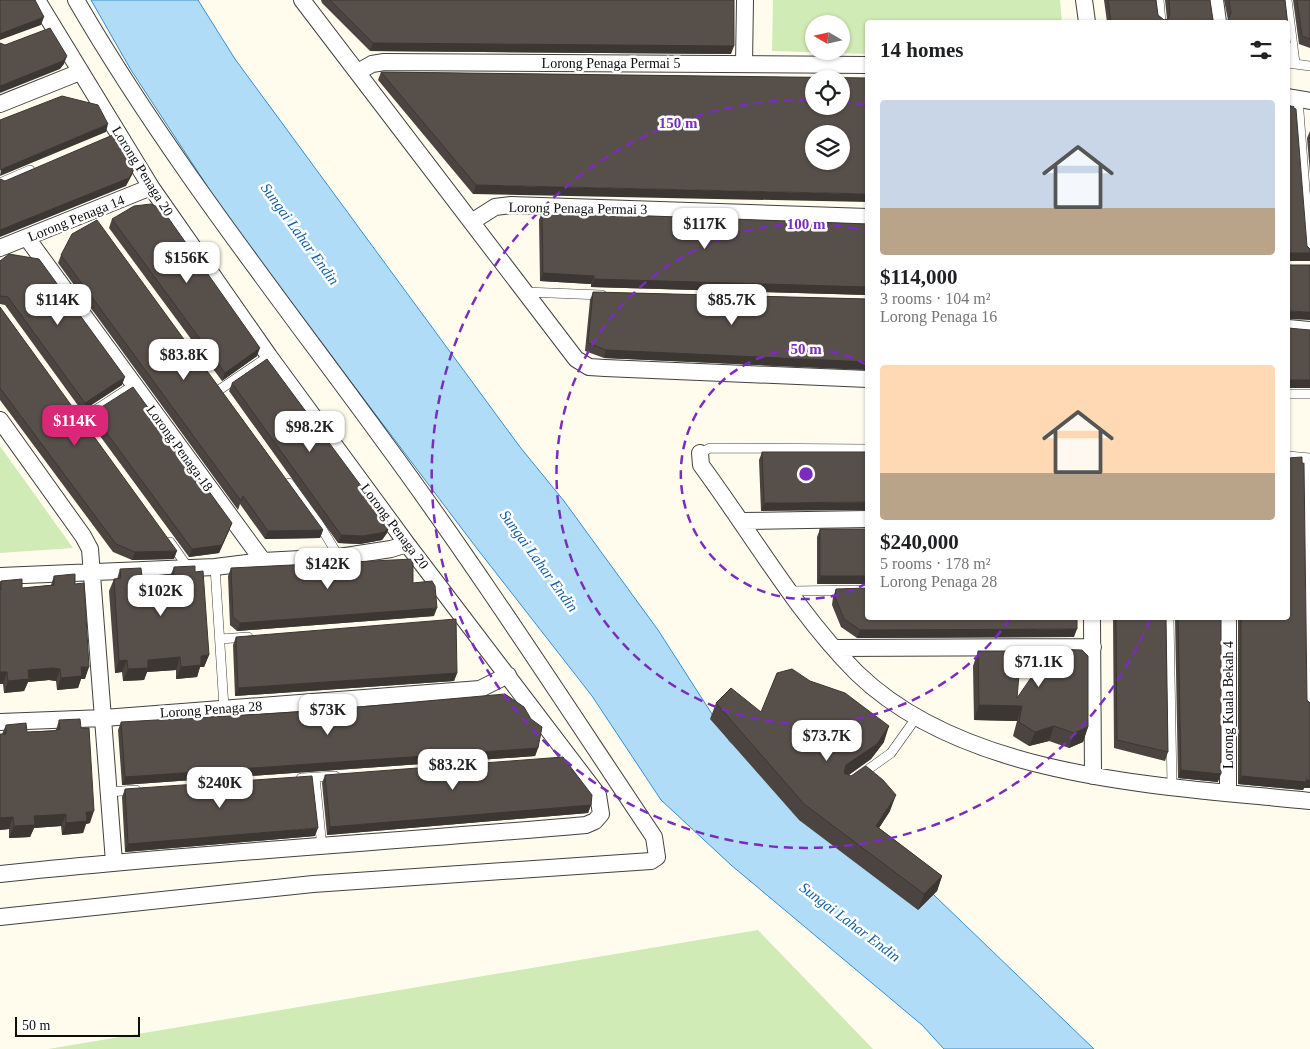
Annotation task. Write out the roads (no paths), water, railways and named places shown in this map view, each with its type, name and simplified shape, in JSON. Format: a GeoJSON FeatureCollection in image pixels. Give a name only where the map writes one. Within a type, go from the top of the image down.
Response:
{"type":"FeatureCollection","features":[{"type":"Feature","properties":{"kind":"street","name":"Lorong Penaga 20"},"geometry":{"type":"LineString","coordinates":[[37,0],[50,29],[80,72],[115,135],[268,356],[407,544],[457,618],[508,674],[560,752],[598,795],[601,814],[595,821],[586,825],[322,848]]}},
{"type":"Feature","properties":{"kind":"street"},"geometry":{"type":"LineString","coordinates":[[0,917],[313,884],[651,861],[657,857],[658,848],[654,837],[528,648],[385,442],[236,242],[133,93],[76,0]]}},
{"type":"Feature","properties":{"kind":"street"},"geometry":{"type":"LineString","coordinates":[[302,0],[473,221],[576,359],[589,367],[865,379]]}},
{"type":"Feature","properties":{"kind":"street"},"geometry":{"type":"LineString","coordinates":[[744,64],[746,0]]}},
{"type":"Feature","properties":{"kind":"street"},"geometry":{"type":"LineString","coordinates":[[1084,0],[1087,20]]}},
{"type":"Feature","properties":{"kind":"street"},"geometry":{"type":"LineString","coordinates":[[1215,0],[1218,20]]}},
{"type":"Feature","properties":{"kind":"street","name":"Lorong Penaga Permai 5"},"geometry":{"type":"LineString","coordinates":[[358,72],[372,64],[384,62],[865,65]]}},
{"type":"Feature","properties":{"kind":"street"},"geometry":{"type":"LineString","coordinates":[[0,104],[80,72]]}},
{"type":"Feature","properties":{"kind":"street","name":"Lorong Penaga 14"},"geometry":{"type":"LineString","coordinates":[[0,248],[93,216],[151,187]]}},
{"type":"Feature","properties":{"kind":"street","name":"Lorong Penaga Permai 3"},"geometry":{"type":"LineString","coordinates":[[473,221],[494,207],[511,205],[865,218]]}},
{"type":"Feature","properties":{"kind":"street","name":"Lorong Penaga 18"},"geometry":{"type":"LineString","coordinates":[[27,238],[263,561]]}},
{"type":"Feature","properties":{"kind":"street"},"geometry":{"type":"LineString","coordinates":[[1290,328],[1310,330]]}},
{"type":"Feature","properties":{"kind":"street"},"geometry":{"type":"LineString","coordinates":[[0,420],[83,536],[90,549],[114,862]]}},
{"type":"Feature","properties":{"kind":"street"},"geometry":{"type":"LineString","coordinates":[[700,453],[701,465],[790,591],[834,648],[874,688],[916,718],[986,748],[1093,776],[1310,800]]}},
{"type":"Feature","properties":{"kind":"street"},"geometry":{"type":"LineString","coordinates":[[742,521],[865,519]]}},
{"type":"Feature","properties":{"kind":"street"},"geometry":{"type":"LineString","coordinates":[[0,576],[188,566],[215,567],[263,561],[339,556],[391,549],[407,544]]}},
{"type":"Feature","properties":{"kind":"street"},"geometry":{"type":"LineString","coordinates":[[1092,620],[1093,776]]}},
{"type":"Feature","properties":{"kind":"street","name":"Lorong Kuala Bekah 4"},"geometry":{"type":"LineString","coordinates":[[1228,620],[1228,792]]}},
{"type":"Feature","properties":{"kind":"street"},"geometry":{"type":"LineString","coordinates":[[834,648],[1093,647]]}},
{"type":"Feature","properties":{"kind":"street","name":"Lorong Penaga 28"},"geometry":{"type":"LineString","coordinates":[[0,722],[104,718],[480,689],[508,674]]}},
{"type":"Feature","properties":{"kind":"street"},"geometry":{"type":"LineString","coordinates":[[0,874],[114,862],[322,848]]}},
{"type":"Feature","properties":{"kind":"lane"},"geometry":{"type":"LineString","coordinates":[[1159,0],[1161,20]]}},
{"type":"Feature","properties":{"kind":"lane"},"geometry":{"type":"LineString","coordinates":[[1287,0],[1288,20]]}},
{"type":"Feature","properties":{"kind":"lane"},"geometry":{"type":"LineString","coordinates":[[1290,47],[1291,63],[1310,66]]}},
{"type":"Feature","properties":{"kind":"lane"},"geometry":{"type":"LineString","coordinates":[[1298,99],[1310,254]]}},
{"type":"Feature","properties":{"kind":"lane"},"geometry":{"type":"LineString","coordinates":[[0,183],[37,168]]}},
{"type":"Feature","properties":{"kind":"lane"},"geometry":{"type":"LineString","coordinates":[[525,292],[608,295]]}},
{"type":"Feature","properties":{"kind":"lane"},"geometry":{"type":"LineString","coordinates":[[219,390],[268,356]]}},
{"type":"Feature","properties":{"kind":"lane"},"geometry":{"type":"LineString","coordinates":[[213,382],[225,397]]}},
{"type":"Feature","properties":{"kind":"lane"},"geometry":{"type":"LineString","coordinates":[[74,412],[83,423],[134,385]]}},
{"type":"Feature","properties":{"kind":"lane"},"geometry":{"type":"LineString","coordinates":[[1290,394],[1310,394]]}},
{"type":"Feature","properties":{"kind":"lane"},"geometry":{"type":"LineString","coordinates":[[700,453],[710,448],[865,449]]}},
{"type":"Feature","properties":{"kind":"lane"},"geometry":{"type":"LineString","coordinates":[[1290,456],[1308,458],[1310,708]]}},
{"type":"Feature","properties":{"kind":"lane"},"geometry":{"type":"LineString","coordinates":[[284,476],[319,524],[339,556]]}},
{"type":"Feature","properties":{"kind":"lane"},"geometry":{"type":"LineString","coordinates":[[165,536],[188,566]]}},
{"type":"Feature","properties":{"kind":"lane"},"geometry":{"type":"LineString","coordinates":[[215,567],[224,708]]}},
{"type":"Feature","properties":{"kind":"lane"},"geometry":{"type":"LineString","coordinates":[[790,591],[865,590]]}},
{"type":"Feature","properties":{"kind":"lane"},"geometry":{"type":"LineString","coordinates":[[1170,620],[1172,786]]}},
{"type":"Feature","properties":{"kind":"lane"},"geometry":{"type":"LineString","coordinates":[[220,639],[259,636]]}},
{"type":"Feature","properties":{"kind":"lane"},"geometry":{"type":"LineString","coordinates":[[851,782],[891,753],[916,718]]}},
{"type":"Feature","properties":{"kind":"lane"},"geometry":{"type":"LineString","coordinates":[[295,779],[344,775]]}},
{"type":"Feature","properties":{"kind":"lane"},"geometry":{"type":"LineString","coordinates":[[315,777],[322,848]]}},
{"type":"Feature","properties":{"kind":"lane"},"geometry":{"type":"LineString","coordinates":[[108,792],[148,789]]}},
{"type":"Feature","properties":{"kind":"water","name":"Sungai Lahar Endin"},"geometry":{"type":"Polygon","coordinates":[[[91,0],[198,0],[235,59],[520,447],[564,501],[658,630],[730,742],[858,822],[1094,1049],[944,1049],[922,1025],[731,865],[661,800],[592,696],[475,546],[236,230],[131,70],[91,0]]]}}]}
